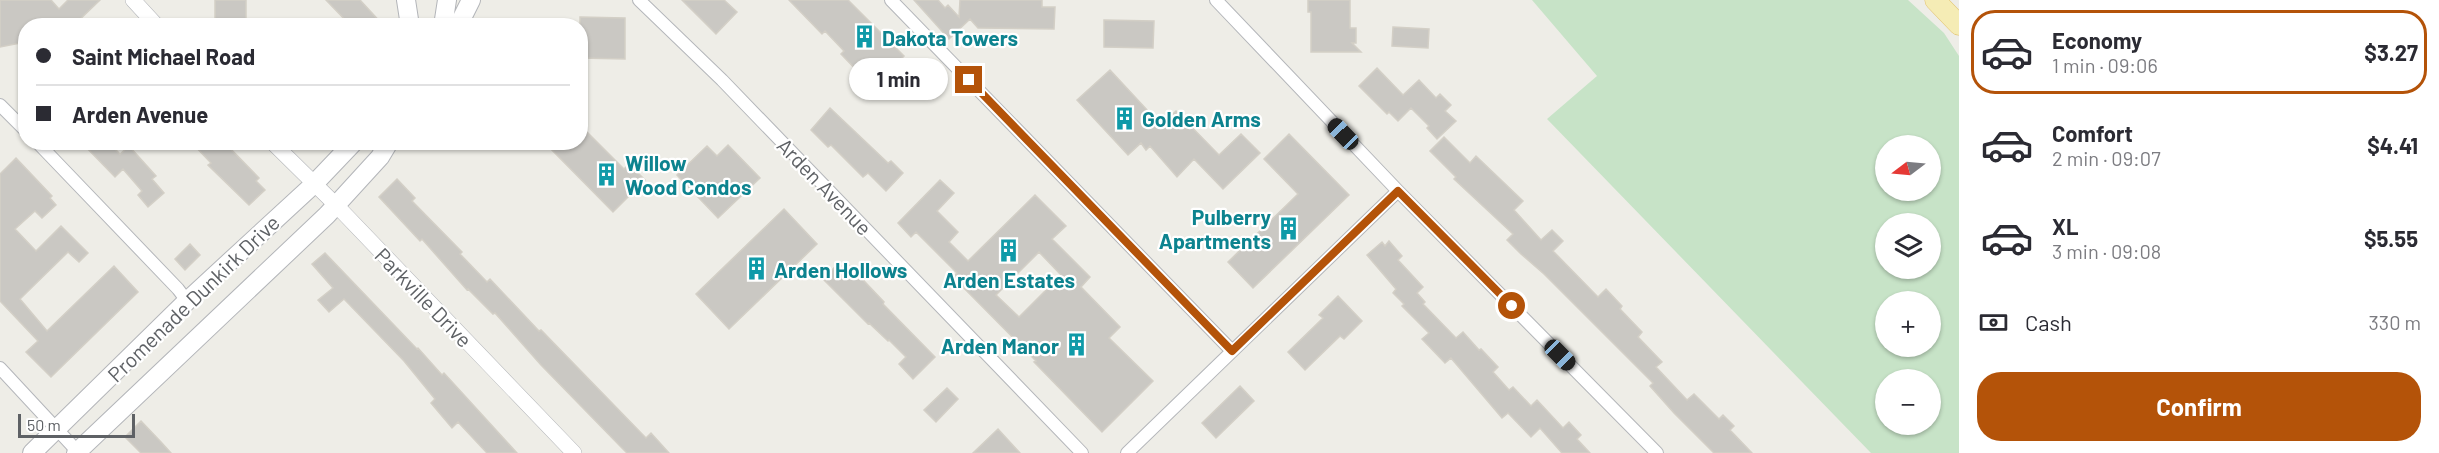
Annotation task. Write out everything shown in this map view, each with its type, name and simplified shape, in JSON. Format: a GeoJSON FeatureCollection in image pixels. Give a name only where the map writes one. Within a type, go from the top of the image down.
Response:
{"type":"FeatureCollection","features":[{"type":"Feature","properties":{"kind":"main road"},"geometry":{"type":"LineString","coordinates":[[406,0],[409,18]]}},
{"type":"Feature","properties":{"kind":"main road"},"geometry":{"type":"LineString","coordinates":[[411,18],[412,0]]}},
{"type":"Feature","properties":{"kind":"main road"},"geometry":{"type":"LineString","coordinates":[[444,18],[447,0]]}},
{"type":"Feature","properties":{"kind":"main road"},"geometry":{"type":"LineString","coordinates":[[462,18],[471,0]]}},
{"type":"Feature","properties":{"kind":"main road"},"geometry":{"type":"LineString","coordinates":[[1935,1],[1959,25]]}},
{"type":"Feature","properties":{"kind":"main road","name":"Promenade Dunkirk Drive"},"geometry":{"type":"LineString","coordinates":[[32,453],[187,301],[313,185],[346,150]]}},
{"type":"Feature","properties":{"kind":"main road","name":"Promenade Dunkirk Drive"},"geometry":{"type":"LineString","coordinates":[[78,453],[336,205],[380,158],[384,150]]}},
{"type":"Feature","properties":{"kind":"street"},"geometry":{"type":"LineString","coordinates":[[133,0],[150,18]]}},
{"type":"Feature","properties":{"kind":"street","name":"Arden Avenue"},"geometry":{"type":"LineString","coordinates":[[639,0],[722,80],[1082,453]]}},
{"type":"Feature","properties":{"kind":"street"},"geometry":{"type":"LineString","coordinates":[[891,0],[1232,351]]}},
{"type":"Feature","properties":{"kind":"street"},"geometry":{"type":"LineString","coordinates":[[1216,0],[1398,191],[1658,453]]}},
{"type":"Feature","properties":{"kind":"street"},"geometry":{"type":"LineString","coordinates":[[0,105],[18,123]]}},
{"type":"Feature","properties":{"kind":"street"},"geometry":{"type":"LineString","coordinates":[[44,150],[187,301]]}},
{"type":"Feature","properties":{"kind":"street","name":"Parkville Drive"},"geometry":{"type":"LineString","coordinates":[[280,150],[336,205],[574,453]]}},
{"type":"Feature","properties":{"kind":"street"},"geometry":{"type":"LineString","coordinates":[[1127,453],[1398,191]]}},
{"type":"Feature","properties":{"kind":"street"},"geometry":{"type":"LineString","coordinates":[[0,368],[78,453]]}},
{"type":"Feature","properties":{"kind":"green space"},"geometry":{"type":"Polygon","coordinates":[[[1532,0],[1908,0],[1944,33],[1959,56],[1959,453],[1871,453],[1547,119],[1597,76],[1532,0]]]}},
{"type":"Feature","properties":{"kind":"building"},"geometry":{"type":"Polygon","coordinates":[[[0,0],[51,0],[59,9],[68,0],[100,0],[81,18],[18,18],[18,44],[0,47],[0,0]]]}},
{"type":"Feature","properties":{"kind":"building"},"geometry":{"type":"Polygon","coordinates":[[[215,0],[246,0],[246,18],[215,18],[215,0]]]}},
{"type":"Feature","properties":{"kind":"building"},"geometry":{"type":"Polygon","coordinates":[[[326,0],[360,0],[377,18],[343,18],[326,0]]]}},
{"type":"Feature","properties":{"kind":"building"},"geometry":{"type":"Polygon","coordinates":[[[682,0],[724,0],[737,12],[716,34],[682,0]]]}},
{"type":"Feature","properties":{"kind":"building","name":"Dakota Towers"},"geometry":{"type":"Polygon","coordinates":[[[789,0],[848,0],[904,56],[885,75],[877,67],[872,72],[869,69],[862,76],[841,54],[844,51],[825,31],[822,34],[789,0]]]}},
{"type":"Feature","properties":{"kind":"building"},"geometry":{"type":"Polygon","coordinates":[[[914,0],[938,0],[945,8],[948,5],[959,17],[960,0],[1042,0],[1042,7],[1055,7],[1054,29],[978,28],[970,19],[949,39],[914,0]]]}},
{"type":"Feature","properties":{"kind":"building"},"geometry":{"type":"Polygon","coordinates":[[[1308,0],[1350,0],[1350,28],[1356,28],[1356,43],[1352,43],[1361,52],[1311,52],[1311,12],[1308,12],[1308,0]]]}},
{"type":"Feature","properties":{"kind":"building"},"geometry":{"type":"Polygon","coordinates":[[[580,17],[625,18],[625,59],[588,58],[588,18],[580,17]]]}},
{"type":"Feature","properties":{"kind":"building"},"geometry":{"type":"Polygon","coordinates":[[[1104,20],[1154,21],[1153,48],[1104,47],[1104,20]]]}},
{"type":"Feature","properties":{"kind":"building"},"geometry":{"type":"Polygon","coordinates":[[[1393,27],[1429,29],[1428,48],[1392,46],[1393,27]]]}},
{"type":"Feature","properties":{"kind":"building"},"geometry":{"type":"Polygon","coordinates":[[[1377,68],[1403,95],[1419,80],[1436,98],[1440,94],[1451,105],[1445,111],[1456,121],[1437,139],[1427,128],[1429,126],[1411,108],[1398,121],[1389,112],[1387,114],[1359,86],[1377,68]]]}},
{"type":"Feature","properties":{"kind":"building","name":"Golden Arms"},"geometry":{"type":"Polygon","coordinates":[[[1110,70],[1161,125],[1176,111],[1219,155],[1241,134],[1260,153],[1223,189],[1194,159],[1177,177],[1150,146],[1146,150],[1141,143],[1128,155],[1077,100],[1110,70]]]}},
{"type":"Feature","properties":{"kind":"building"},"geometry":{"type":"Polygon","coordinates":[[[830,108],[888,163],[891,161],[903,173],[886,191],[868,173],[863,177],[831,145],[828,147],[811,130],[830,108]]]}},
{"type":"Feature","properties":{"kind":"building","name":"Willow Wood Condos"},"geometry":{"type":"Polygon","coordinates":[[[588,133],[624,169],[629,164],[645,180],[613,212],[552,150],[588,150],[588,133]]]}},
{"type":"Feature","properties":{"kind":"building","name":"Pulberry Apartments"},"geometry":{"type":"Polygon","coordinates":[[[1289,134],[1349,195],[1253,288],[1228,262],[1298,194],[1264,159],[1289,134]]]}},
{"type":"Feature","properties":{"kind":"building"},"geometry":{"type":"Polygon","coordinates":[[[1444,137],[1470,163],[1476,156],[1523,201],[1514,210],[1541,240],[1552,230],[1563,241],[1553,251],[1598,297],[1606,289],[1622,306],[1620,309],[1642,332],[1638,337],[1662,362],[1656,367],[1687,400],[1694,394],[1719,419],[1723,415],[1734,426],[1730,430],[1752,453],[1714,453],[1674,413],[1650,386],[1653,383],[1507,240],[1513,234],[1454,179],[1456,177],[1430,151],[1444,137]]]}},
{"type":"Feature","properties":{"kind":"building"},"geometry":{"type":"Polygon","coordinates":[[[728,145],[760,178],[718,218],[677,175],[707,146],[717,156],[728,145]]]}},
{"type":"Feature","properties":{"kind":"building"},"geometry":{"type":"Polygon","coordinates":[[[89,150],[116,150],[120,154],[124,150],[133,150],[156,176],[152,179],[164,193],[148,207],[138,195],[142,191],[123,169],[115,177],[89,150]]]}},
{"type":"Feature","properties":{"kind":"building"},"geometry":{"type":"Polygon","coordinates":[[[199,150],[232,150],[259,178],[256,181],[265,190],[249,205],[208,165],[211,163],[199,150]]]}},
{"type":"Feature","properties":{"kind":"building"},"geometry":{"type":"Polygon","coordinates":[[[16,158],[52,196],[50,198],[56,205],[42,218],[35,211],[15,229],[36,251],[61,226],[88,253],[79,262],[68,252],[20,299],[47,331],[114,266],[138,292],[51,377],[26,352],[38,341],[0,301],[0,174],[16,158]]]}},
{"type":"Feature","properties":{"kind":"building"},"geometry":{"type":"Polygon","coordinates":[[[397,179],[415,198],[412,201],[462,252],[460,254],[487,282],[490,279],[646,438],[651,433],[669,453],[627,453],[620,446],[541,365],[495,313],[493,314],[467,290],[422,239],[420,241],[379,197],[397,179]]]}},
{"type":"Feature","properties":{"kind":"building"},"geometry":{"type":"Polygon","coordinates":[[[940,180],[954,193],[937,211],[958,232],[949,242],[968,261],[1035,195],[1066,226],[1052,239],[1090,277],[1081,287],[1120,327],[1109,338],[1153,381],[1102,432],[953,277],[957,273],[916,232],[911,237],[898,223],[940,180]],[[1039,252],[996,295],[1019,317],[1061,275],[1039,252]]]}},
{"type":"Feature","properties":{"kind":"building","name":"Arden Hollows"},"geometry":{"type":"Polygon","coordinates":[[[784,209],[817,244],[729,329],[696,294],[784,209]]]}},
{"type":"Feature","properties":{"kind":"building"},"geometry":{"type":"Polygon","coordinates":[[[1389,241],[1402,256],[1398,260],[1423,287],[1417,293],[1425,302],[1423,304],[1456,338],[1463,332],[1479,350],[1481,349],[1498,367],[1493,372],[1509,390],[1513,387],[1531,406],[1537,400],[1563,428],[1569,422],[1581,435],[1577,439],[1590,453],[1562,453],[1540,428],[1531,437],[1508,413],[1502,418],[1451,358],[1445,363],[1422,339],[1429,333],[1402,306],[1404,304],[1393,293],[1396,289],[1367,255],[1382,242],[1385,246],[1389,241]]]}},
{"type":"Feature","properties":{"kind":"building"},"geometry":{"type":"Polygon","coordinates":[[[190,244],[200,255],[185,270],[175,259],[190,244]]]}},
{"type":"Feature","properties":{"kind":"building"},"geometry":{"type":"Polygon","coordinates":[[[325,253],[442,375],[444,373],[517,453],[487,453],[458,422],[452,428],[431,403],[435,399],[404,361],[344,299],[329,312],[318,300],[333,288],[312,264],[325,253]]]}},
{"type":"Feature","properties":{"kind":"building"},"geometry":{"type":"Polygon","coordinates":[[[846,262],[935,357],[913,379],[899,364],[906,357],[868,324],[823,279],[836,266],[838,269],[846,262]]]}},
{"type":"Feature","properties":{"kind":"building"},"geometry":{"type":"Polygon","coordinates":[[[1338,296],[1362,321],[1344,339],[1340,336],[1305,370],[1288,352],[1323,318],[1319,315],[1338,296]]]}},
{"type":"Feature","properties":{"kind":"building"},"geometry":{"type":"Polygon","coordinates":[[[1240,386],[1254,401],[1216,438],[1202,423],[1240,386]]]}},
{"type":"Feature","properties":{"kind":"building"},"geometry":{"type":"Polygon","coordinates":[[[947,388],[958,399],[936,422],[924,410],[947,388]]]}},
{"type":"Feature","properties":{"kind":"building"},"geometry":{"type":"Polygon","coordinates":[[[141,421],[171,453],[141,453],[125,437],[141,421]]]}},
{"type":"Feature","properties":{"kind":"building"},"geometry":{"type":"Polygon","coordinates":[[[998,429],[1020,453],[973,453],[998,429]]]}},
{"type":"Feature","properties":{"kind":"place","name":"Dakota Towers"},"geometry":{"type":"Point","coordinates":[864,37]}},
{"type":"Feature","properties":{"kind":"place","name":"Golden Arms"},"geometry":{"type":"Point","coordinates":[1124,118]}},
{"type":"Feature","properties":{"kind":"place","name":"Willow Wood Condos"},"geometry":{"type":"Point","coordinates":[607,174]}},
{"type":"Feature","properties":{"kind":"place","name":"Pulberry Apartments"},"geometry":{"type":"Point","coordinates":[1289,228]}},
{"type":"Feature","properties":{"kind":"place","name":"Arden Estates"},"geometry":{"type":"Point","coordinates":[1009,251]}},
{"type":"Feature","properties":{"kind":"place","name":"Arden Hollows"},"geometry":{"type":"Point","coordinates":[756,269]}},
{"type":"Feature","properties":{"kind":"place","name":"Arden Manor"},"geometry":{"type":"Point","coordinates":[1077,345]}},
{"type":"Feature","properties":{"kind":"route"},"geometry":{"type":"LineString","coordinates":[[969,80],[1232,351],[1398,191],[1512,306]]}}]}
